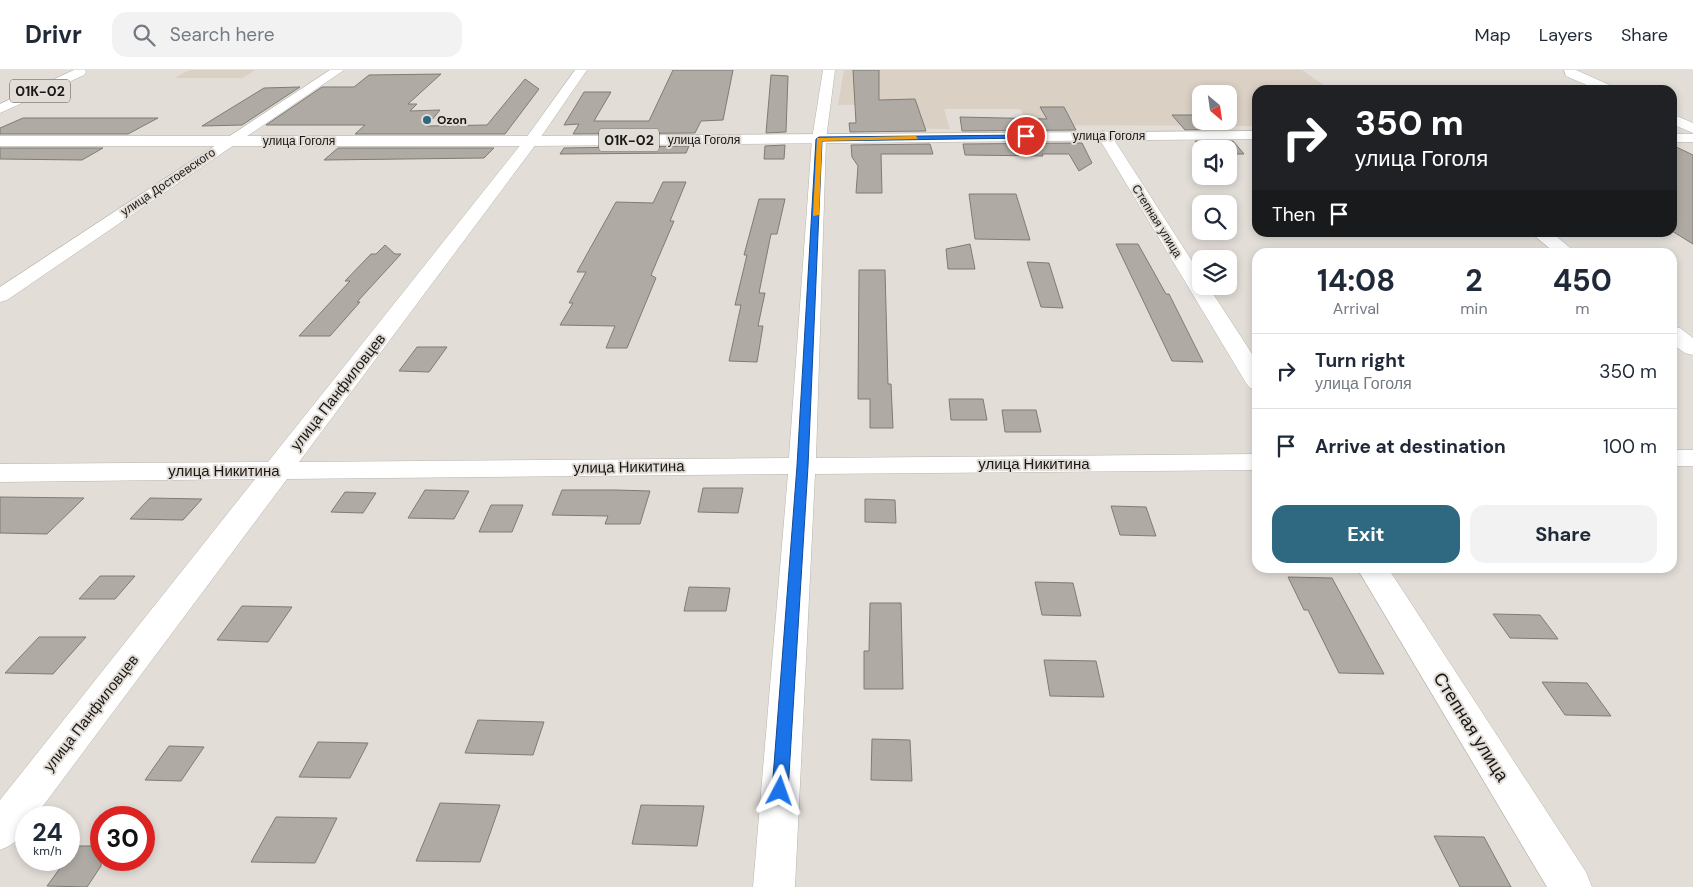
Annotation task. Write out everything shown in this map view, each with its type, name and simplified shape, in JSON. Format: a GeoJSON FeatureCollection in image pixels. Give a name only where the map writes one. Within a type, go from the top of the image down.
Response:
{"type":"FeatureCollection","features":[{"type":"Feature","properties":{"kind":"street","name":"улица Достоевского"},"geometry":{"type":"LineString","coordinates":[[0,296],[338,70]]}},
{"type":"Feature","properties":{"kind":"street","name":"улица Панфиловцев"},"geometry":{"type":"LineString","coordinates":[[0,832],[531,141],[581,70]]}},
{"type":"Feature","properties":{"kind":"street"},"geometry":{"type":"LineString","coordinates":[[774,887],[802,466],[819,139],[828,70]]}},
{"type":"Feature","properties":{"kind":"street"},"geometry":{"type":"LineString","coordinates":[[1568,71],[1593,70]]}},
{"type":"Feature","properties":{"kind":"street","name":"01К-02"},"geometry":{"type":"LineString","coordinates":[[0,109],[80,71]]}},
{"type":"Feature","properties":{"kind":"street"},"geometry":{"type":"LineString","coordinates":[[1568,71],[1598,85]]}},
{"type":"Feature","properties":{"kind":"street"},"geometry":{"type":"LineString","coordinates":[[1677,121],[1693,129]]}},
{"type":"Feature","properties":{"kind":"street","name":"улица Гоголя"},"geometry":{"type":"LineString","coordinates":[[0,141],[531,141],[1252,135]]}},
{"type":"Feature","properties":{"kind":"street","name":"Степная улица"},"geometry":{"type":"LineString","coordinates":[[1104,136],[1252,373]]}},
{"type":"Feature","properties":{"kind":"street"},"geometry":{"type":"LineString","coordinates":[[1677,138],[1693,138]]}},
{"type":"Feature","properties":{"kind":"street"},"geometry":{"type":"LineString","coordinates":[[1546,237],[1560,248]]}},
{"type":"Feature","properties":{"kind":"street"},"geometry":{"type":"LineString","coordinates":[[1677,337],[1693,348]]}},
{"type":"Feature","properties":{"kind":"street"},"geometry":{"type":"LineString","coordinates":[[1677,458],[1693,458]]}},
{"type":"Feature","properties":{"kind":"street","name":"улица Никитина"},"geometry":{"type":"LineString","coordinates":[[0,473],[1252,462]]}},
{"type":"Feature","properties":{"kind":"street","name":"Степная улица"},"geometry":{"type":"LineString","coordinates":[[1375,573],[1571,887]]}},
{"type":"Feature","properties":{"kind":"shaded area"},"geometry":{"type":"Polygon","coordinates":[[[190,70],[255,70],[242,78],[174,78],[190,70]]]}},
{"type":"Feature","properties":{"kind":"shaded area"},"geometry":{"type":"Polygon","coordinates":[[[844,70],[1302,70],[1324,85],[1252,85],[1252,126],[1238,126],[1238,85],[1192,85],[1192,126],[1029,125],[1020,109],[944,109],[950,129],[887,128],[886,104],[838,105],[844,70]]]}},
{"type":"Feature","properties":{"kind":"building"},"geometry":{"type":"Polygon","coordinates":[[[673,70],[733,70],[723,120],[701,121],[695,133],[573,134],[579,124],[564,125],[584,92],[611,92],[594,121],[649,121],[673,70]]]}},
{"type":"Feature","properties":{"kind":"building"},"geometry":{"type":"Polygon","coordinates":[[[853,70],[879,70],[879,100],[915,99],[926,131],[850,132],[849,123],[856,123],[853,70]]]}},
{"type":"Feature","properties":{"kind":"building"},"geometry":{"type":"Polygon","coordinates":[[[441,74],[408,104],[417,104],[410,111],[440,110],[427,126],[487,125],[525,79],[539,89],[505,134],[355,134],[365,125],[266,125],[322,87],[354,87],[369,75],[441,74]]]}},
{"type":"Feature","properties":{"kind":"building"},"geometry":{"type":"Polygon","coordinates":[[[771,75],[788,76],[786,132],[766,133],[771,75]]]}},
{"type":"Feature","properties":{"kind":"building"},"geometry":{"type":"Polygon","coordinates":[[[300,87],[242,125],[202,126],[264,88],[300,87]]]}},
{"type":"Feature","properties":{"kind":"building"},"geometry":{"type":"Polygon","coordinates":[[[1040,107],[1064,107],[1076,130],[962,131],[960,117],[1047,119],[1040,107]]]}},
{"type":"Feature","properties":{"kind":"building"},"geometry":{"type":"Polygon","coordinates":[[[1172,115],[1192,115],[1192,130],[1185,130],[1172,115]]]}},
{"type":"Feature","properties":{"kind":"building"},"geometry":{"type":"Polygon","coordinates":[[[23,118],[158,118],[128,134],[0,134],[0,128],[23,118]]]}},
{"type":"Feature","properties":{"kind":"building"},"geometry":{"type":"Polygon","coordinates":[[[1082,143],[1092,163],[1079,171],[1069,154],[1042,154],[1043,156],[965,155],[963,144],[1082,143]]]}},
{"type":"Feature","properties":{"kind":"building"},"geometry":{"type":"Polygon","coordinates":[[[930,144],[933,154],[881,154],[882,193],[856,193],[858,166],[852,157],[851,145],[930,144]]]}},
{"type":"Feature","properties":{"kind":"building"},"geometry":{"type":"Polygon","coordinates":[[[785,145],[784,159],[764,159],[765,146],[785,145]]]}},
{"type":"Feature","properties":{"kind":"building"},"geometry":{"type":"Polygon","coordinates":[[[689,146],[686,153],[560,154],[564,148],[689,146]]]}},
{"type":"Feature","properties":{"kind":"building"},"geometry":{"type":"Polygon","coordinates":[[[1237,146],[1244,154],[1237,154],[1237,146]]]}},
{"type":"Feature","properties":{"kind":"building"},"geometry":{"type":"Polygon","coordinates":[[[1677,147],[1693,155],[1693,244],[1677,234],[1677,147]]]}},
{"type":"Feature","properties":{"kind":"building"},"geometry":{"type":"Polygon","coordinates":[[[0,148],[103,148],[82,160],[0,159],[0,148]]]}},
{"type":"Feature","properties":{"kind":"building"},"geometry":{"type":"Polygon","coordinates":[[[338,148],[494,148],[484,158],[324,160],[338,148]]]}},
{"type":"Feature","properties":{"kind":"building"},"geometry":{"type":"Polygon","coordinates":[[[663,182],[686,182],[670,221],[674,221],[651,275],[656,278],[627,348],[606,348],[615,326],[560,325],[573,303],[569,303],[586,272],[577,272],[616,202],[653,203],[663,182]]]}},
{"type":"Feature","properties":{"kind":"building"},"geometry":{"type":"Polygon","coordinates":[[[969,194],[1016,194],[1030,240],[975,239],[969,194]]]}},
{"type":"Feature","properties":{"kind":"building"},"geometry":{"type":"Polygon","coordinates":[[[759,199],[785,199],[777,234],[771,234],[759,293],[765,293],[758,326],[763,326],[757,362],[729,361],[741,305],[735,305],[747,255],[744,255],[759,199]]]}},
{"type":"Feature","properties":{"kind":"building"},"geometry":{"type":"Polygon","coordinates":[[[970,244],[975,269],[948,269],[946,249],[970,244]]]}},
{"type":"Feature","properties":{"kind":"building"},"geometry":{"type":"Polygon","coordinates":[[[1116,244],[1138,244],[1166,294],[1169,294],[1203,362],[1172,361],[1116,244]]]}},
{"type":"Feature","properties":{"kind":"building"},"geometry":{"type":"Polygon","coordinates":[[[385,245],[395,254],[401,254],[357,302],[360,302],[330,336],[299,336],[350,281],[345,281],[371,254],[376,254],[385,245]]]}},
{"type":"Feature","properties":{"kind":"building"},"geometry":{"type":"Polygon","coordinates":[[[1027,262],[1049,263],[1063,308],[1041,307],[1027,262]]]}},
{"type":"Feature","properties":{"kind":"building"},"geometry":{"type":"Polygon","coordinates":[[[859,270],[885,270],[888,384],[891,384],[893,428],[870,428],[870,399],[858,399],[859,270]]]}},
{"type":"Feature","properties":{"kind":"building"},"geometry":{"type":"Polygon","coordinates":[[[417,347],[447,347],[429,372],[399,371],[417,347]]]}},
{"type":"Feature","properties":{"kind":"building"},"geometry":{"type":"Polygon","coordinates":[[[949,399],[983,399],[987,420],[951,420],[949,399]]]}},
{"type":"Feature","properties":{"kind":"building"},"geometry":{"type":"Polygon","coordinates":[[[1002,410],[1036,410],[1041,432],[1005,432],[1002,410]]]}},
{"type":"Feature","properties":{"kind":"building"},"geometry":{"type":"Polygon","coordinates":[[[703,488],[743,488],[738,513],[698,512],[703,488]]]}},
{"type":"Feature","properties":{"kind":"building"},"geometry":{"type":"Polygon","coordinates":[[[425,490],[469,491],[454,519],[408,518],[425,490]]]}},
{"type":"Feature","properties":{"kind":"building"},"geometry":{"type":"Polygon","coordinates":[[[562,490],[650,491],[640,524],[605,524],[608,516],[552,515],[562,490]]]}},
{"type":"Feature","properties":{"kind":"building"},"geometry":{"type":"Polygon","coordinates":[[[345,492],[376,493],[363,513],[331,512],[345,492]]]}},
{"type":"Feature","properties":{"kind":"building"},"geometry":{"type":"Polygon","coordinates":[[[0,497],[84,498],[47,534],[0,533],[0,497]]]}},
{"type":"Feature","properties":{"kind":"building"},"geometry":{"type":"Polygon","coordinates":[[[150,498],[202,499],[183,520],[130,519],[150,498]]]}},
{"type":"Feature","properties":{"kind":"building"},"geometry":{"type":"Polygon","coordinates":[[[865,499],[895,500],[896,523],[865,522],[865,499]]]}},
{"type":"Feature","properties":{"kind":"building"},"geometry":{"type":"Polygon","coordinates":[[[491,505],[523,505],[512,532],[479,532],[491,505]]]}},
{"type":"Feature","properties":{"kind":"building"},"geometry":{"type":"Polygon","coordinates":[[[1111,506],[1146,507],[1156,536],[1120,535],[1111,506]]]}},
{"type":"Feature","properties":{"kind":"building"},"geometry":{"type":"Polygon","coordinates":[[[100,576],[135,576],[115,599],[79,599],[100,576]]]}},
{"type":"Feature","properties":{"kind":"building"},"geometry":{"type":"Polygon","coordinates":[[[1288,577],[1332,578],[1384,674],[1339,673],[1308,610],[1304,610],[1288,577]]]}},
{"type":"Feature","properties":{"kind":"building"},"geometry":{"type":"Polygon","coordinates":[[[1035,582],[1073,583],[1081,616],[1042,615],[1035,582]]]}},
{"type":"Feature","properties":{"kind":"building"},"geometry":{"type":"Polygon","coordinates":[[[689,587],[730,588],[726,611],[684,611],[689,587]]]}},
{"type":"Feature","properties":{"kind":"building"},"geometry":{"type":"Polygon","coordinates":[[[870,603],[901,603],[903,689],[864,689],[864,651],[869,651],[870,603]]]}},
{"type":"Feature","properties":{"kind":"building"},"geometry":{"type":"Polygon","coordinates":[[[242,606],[292,607],[268,642],[217,640],[242,606]]]}},
{"type":"Feature","properties":{"kind":"building"},"geometry":{"type":"Polygon","coordinates":[[[1493,614],[1540,615],[1558,639],[1510,638],[1493,614]]]}},
{"type":"Feature","properties":{"kind":"building"},"geometry":{"type":"Polygon","coordinates":[[[39,637],[86,637],[53,674],[5,673],[39,637]]]}},
{"type":"Feature","properties":{"kind":"building"},"geometry":{"type":"Polygon","coordinates":[[[1044,660],[1096,661],[1104,697],[1050,696],[1044,660]]]}},
{"type":"Feature","properties":{"kind":"building"},"geometry":{"type":"Polygon","coordinates":[[[1542,682],[1587,683],[1611,716],[1565,715],[1542,682]]]}},
{"type":"Feature","properties":{"kind":"building"},"geometry":{"type":"Polygon","coordinates":[[[478,720],[544,722],[533,755],[465,753],[478,720]]]}},
{"type":"Feature","properties":{"kind":"building"},"geometry":{"type":"Polygon","coordinates":[[[872,739],[910,740],[912,781],[871,780],[872,739]]]}},
{"type":"Feature","properties":{"kind":"building"},"geometry":{"type":"Polygon","coordinates":[[[318,742],[368,743],[350,778],[299,777],[318,742]]]}},
{"type":"Feature","properties":{"kind":"building"},"geometry":{"type":"Polygon","coordinates":[[[169,746],[204,747],[181,781],[145,780],[169,746]]]}},
{"type":"Feature","properties":{"kind":"building"},"geometry":{"type":"Polygon","coordinates":[[[440,803],[500,805],[480,862],[416,861],[440,803]]]}},
{"type":"Feature","properties":{"kind":"building"},"geometry":{"type":"Polygon","coordinates":[[[641,805],[704,806],[697,846],[632,844],[641,805]]]}},
{"type":"Feature","properties":{"kind":"building"},"geometry":{"type":"Polygon","coordinates":[[[276,817],[337,818],[315,863],[251,862],[276,817]]]}},
{"type":"Feature","properties":{"kind":"building"},"geometry":{"type":"Polygon","coordinates":[[[1434,836],[1484,837],[1511,887],[1460,887],[1434,836]]]}},
{"type":"Feature","properties":{"kind":"building"},"geometry":{"type":"Polygon","coordinates":[[[80,846],[90,846],[90,871],[98,871],[87,887],[47,886],[58,871],[80,871],[80,846]]]}},
{"type":"Feature","properties":{"kind":"slow traffic"},"geometry":{"type":"LineString","coordinates":[[815,215],[819,139],[916,138]]}},
{"type":"Feature","properties":{"kind":"place","name":"Ozon"},"geometry":{"type":"Point","coordinates":[427,120]}},
{"type":"Feature","properties":{"kind":"route"},"geometry":{"type":"LineString","coordinates":[[780,791],[802,466],[819,139],[1026,136]]}}]}
